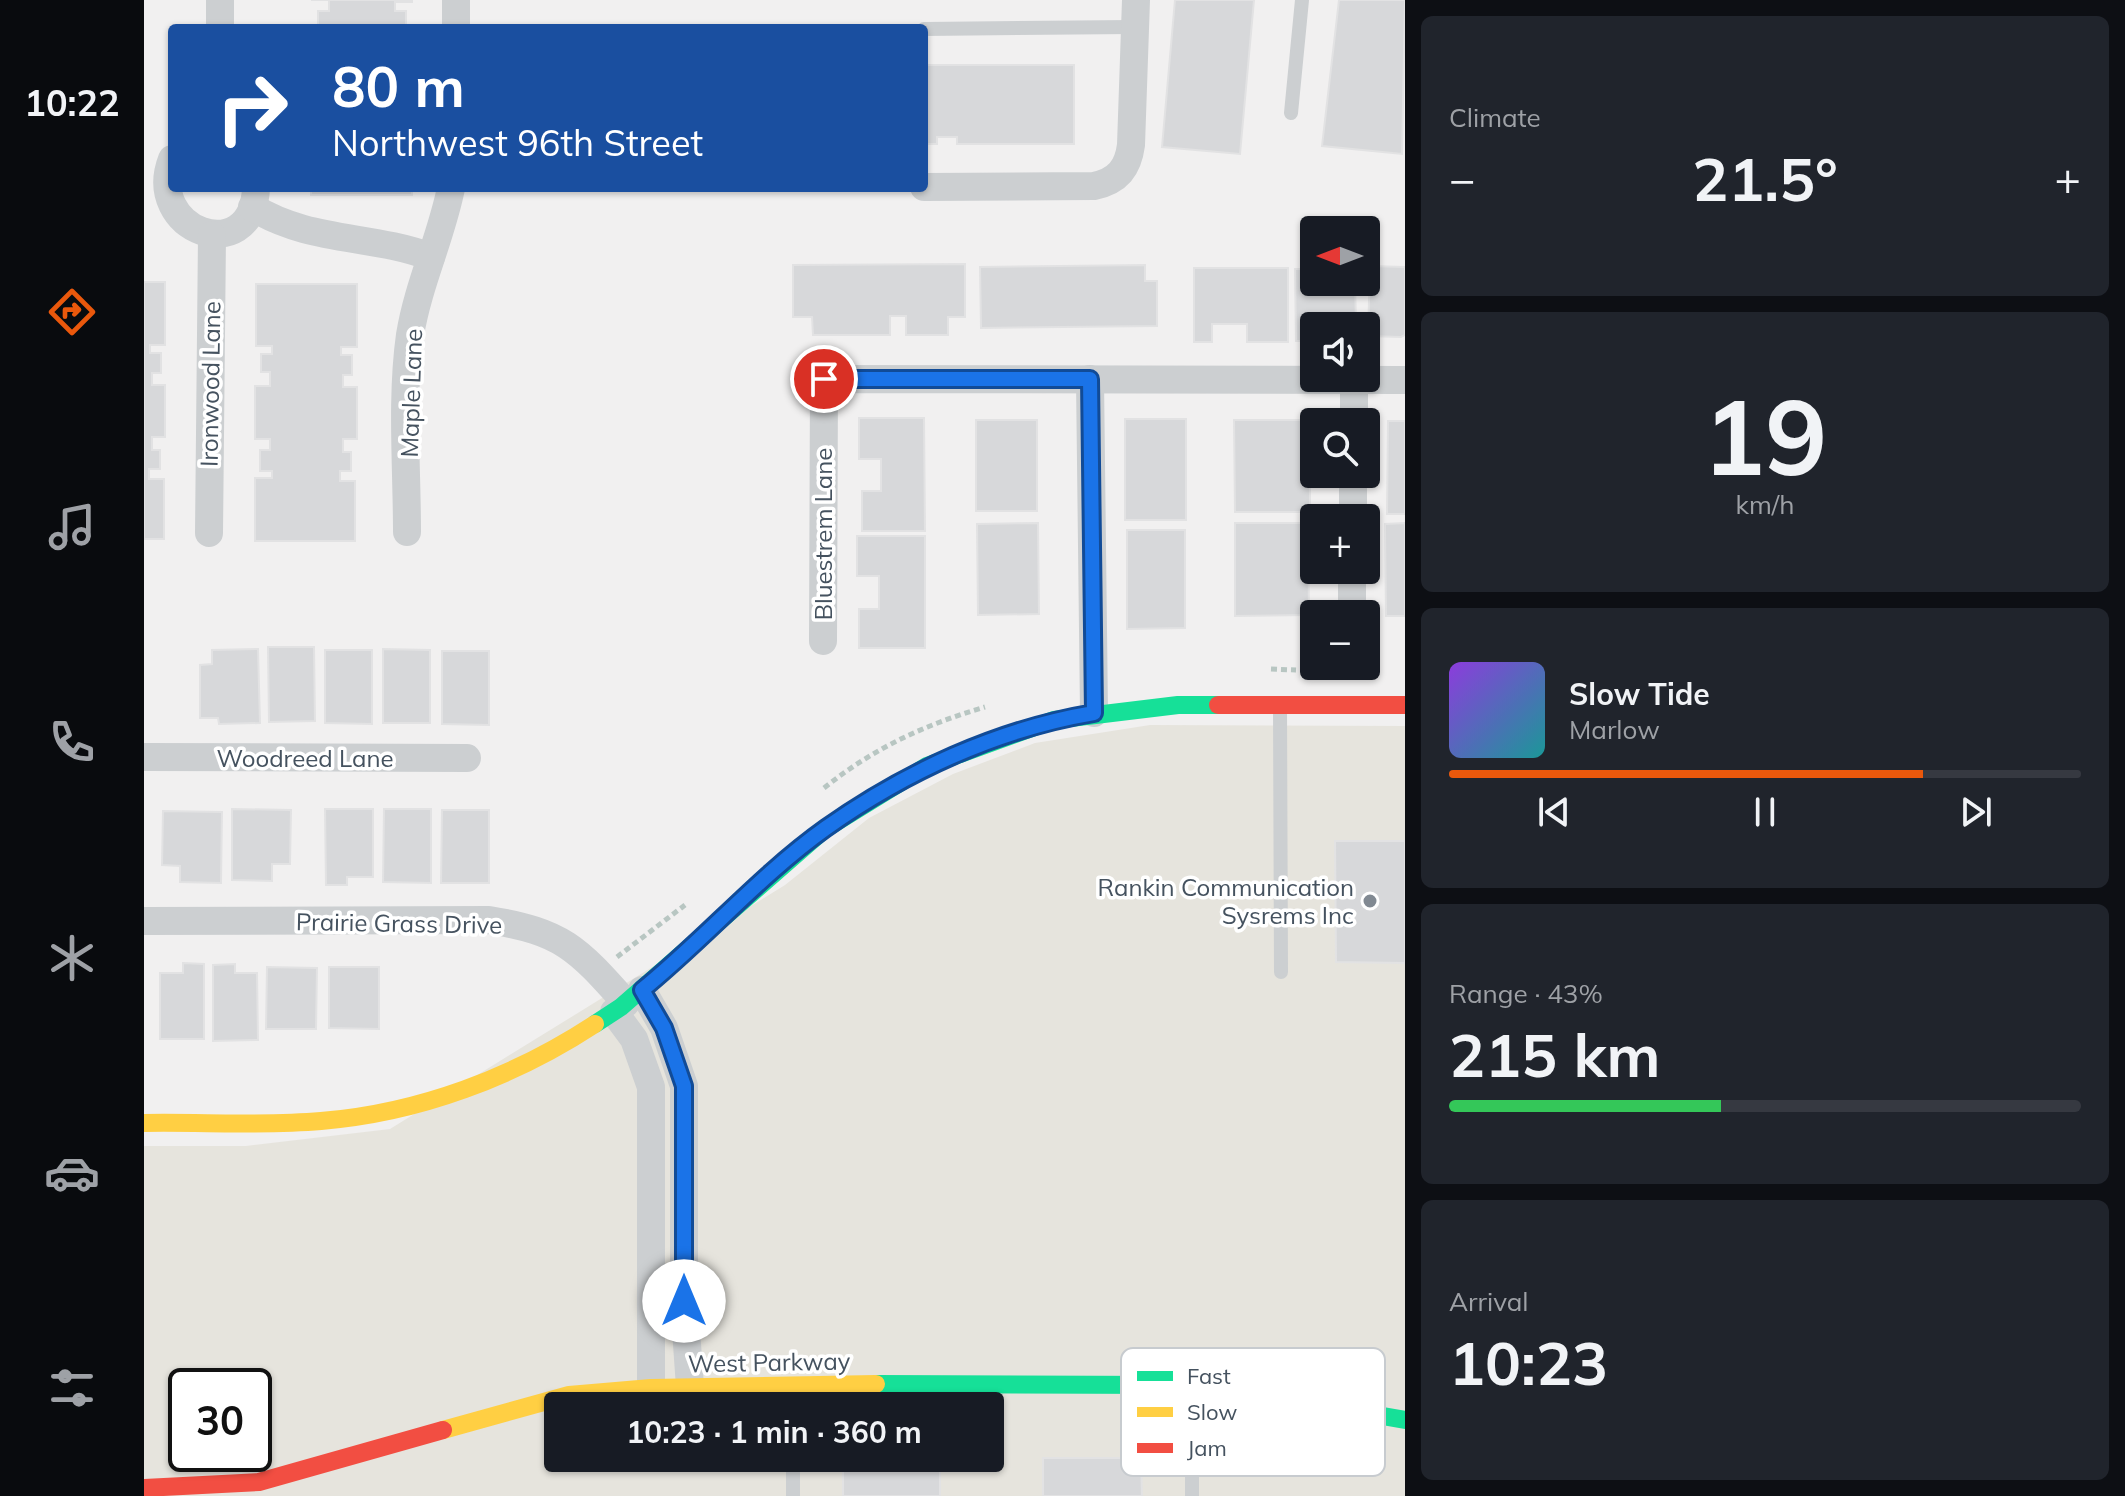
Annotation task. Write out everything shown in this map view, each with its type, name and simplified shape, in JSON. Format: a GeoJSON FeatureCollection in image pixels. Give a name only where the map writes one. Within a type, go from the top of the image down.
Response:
{"type":"FeatureCollection","features":[{"type":"Feature","properties":{"kind":"street"},"geometry":{"type":"LineString","coordinates":[[220,0],[220,24]]}},
{"type":"Feature","properties":{"kind":"street"},"geometry":{"type":"LineString","coordinates":[[456,0],[456,24]]}},
{"type":"Feature","properties":{"kind":"street"},"geometry":{"type":"LineString","coordinates":[[928,187],[1094,186],[1120,175],[1129,161],[1131,145],[1134,14]]}},
{"type":"Feature","properties":{"kind":"street"},"geometry":{"type":"LineString","coordinates":[[168,167],[153,194],[185,228],[212,235],[229,231],[243,221],[254,198],[306,232],[398,244],[431,257]]}},
{"type":"Feature","properties":{"kind":"street","name":"Maple Lane"},"geometry":{"type":"LineString","coordinates":[[407,532],[410,338],[417,298],[450,192]]}},
{"type":"Feature","properties":{"kind":"street","name":"Ironwood Lane"},"geometry":{"type":"LineString","coordinates":[[209,533],[212,235]]}},
{"type":"Feature","properties":{"kind":"street","name":"Bluestrem Lane"},"geometry":{"type":"LineString","coordinates":[[823,641],[824,379],[1090,379]]}},
{"type":"Feature","properties":{"kind":"street"},"geometry":{"type":"LineString","coordinates":[[1094,713],[1090,379],[1300,380]]}},
{"type":"Feature","properties":{"kind":"street"},"geometry":{"type":"LineString","coordinates":[[1380,380],[1405,380]]}},
{"type":"Feature","properties":{"kind":"street"},"geometry":{"type":"LineString","coordinates":[[144,1123],[321,1121],[384,1112],[445,1096],[505,1074],[563,1045],[627,1001],[825,829],[927,766],[1054,720],[1178,705],[1405,705]]}},
{"type":"Feature","properties":{"kind":"street","name":"Woodreed Lane"},"geometry":{"type":"LineString","coordinates":[[144,757],[467,758]]}},
{"type":"Feature","properties":{"kind":"street","name":"Prairie Grass Drive"},"geometry":{"type":"LineString","coordinates":[[144,921],[489,920],[535,927],[566,943],[627,1001]]}},
{"type":"Feature","properties":{"kind":"street"},"geometry":{"type":"LineString","coordinates":[[627,1001],[664,1028],[684,1086],[684,1301],[690,1387]]}},
{"type":"Feature","properties":{"kind":"street"},"geometry":{"type":"LineString","coordinates":[[627,1001],[634,1039],[651,1087],[654,1155],[651,1388]]}},
{"type":"Feature","properties":{"kind":"street","name":"West Parkway"},"geometry":{"type":"LineString","coordinates":[[144,1488],[259,1482],[569,1395],[651,1388],[788,1385],[1121,1387]]}},
{"type":"Feature","properties":{"kind":"street","name":"West Parkway"},"geometry":{"type":"LineString","coordinates":[[1385,1417],[1405,1420]]}},
{"type":"Feature","properties":{"kind":"lane"},"geometry":{"type":"LineString","coordinates":[[1291,113],[1302,0]]}},
{"type":"Feature","properties":{"kind":"lane"},"geometry":{"type":"LineString","coordinates":[[928,29],[1134,14]]}},
{"type":"Feature","properties":{"kind":"lane"},"geometry":{"type":"LineString","coordinates":[[1280,705],[1281,972]]}},
{"type":"Feature","properties":{"kind":"lane"},"geometry":{"type":"LineString","coordinates":[[788,1385],[789,1392]]}},
{"type":"Feature","properties":{"kind":"lane"},"geometry":{"type":"LineString","coordinates":[[793,1472],[793,1496]]}},
{"type":"Feature","properties":{"kind":"shaded area"},"geometry":{"type":"Polygon","coordinates":[[[1150,725],[1405,726],[1405,1496],[144,1496],[144,1146],[246,1146],[390,1129],[785,885],[869,818],[953,774],[1035,743],[1150,725]]]}},
{"type":"Feature","properties":{"kind":"building"},"geometry":{"type":"Polygon","coordinates":[[[329,0],[412,0],[395,2],[395,11],[406,11],[406,24],[318,24],[318,11],[329,11],[329,0]]]}},
{"type":"Feature","properties":{"kind":"building"},"geometry":{"type":"Polygon","coordinates":[[[1175,0],[1254,0],[1240,154],[1162,147],[1175,0]]]}},
{"type":"Feature","properties":{"kind":"building"},"geometry":{"type":"Polygon","coordinates":[[[1339,0],[1405,0],[1402,154],[1322,146],[1339,0]]]}},
{"type":"Feature","properties":{"kind":"building"},"geometry":{"type":"Polygon","coordinates":[[[928,65],[1074,65],[1074,144],[957,144],[957,137],[937,137],[937,144],[928,144],[928,65]]]}},
{"type":"Feature","properties":{"kind":"building"},"geometry":{"type":"Polygon","coordinates":[[[311,192],[412,192],[412,195],[311,195],[311,192]]]}},
{"type":"Feature","properties":{"kind":"building"},"geometry":{"type":"Polygon","coordinates":[[[965,264],[965,317],[948,317],[948,335],[906,335],[906,316],[890,316],[890,335],[813,335],[812,317],[793,317],[793,265],[965,264]]]}},
{"type":"Feature","properties":{"kind":"building"},"geometry":{"type":"Polygon","coordinates":[[[1145,265],[1145,281],[1157,281],[1157,326],[981,328],[980,267],[1145,265]]]}},
{"type":"Feature","properties":{"kind":"building"},"geometry":{"type":"Polygon","coordinates":[[[1380,266],[1405,267],[1405,335],[1380,336],[1380,312],[1369,312],[1369,296],[1380,296],[1380,266]]]}},
{"type":"Feature","properties":{"kind":"building"},"geometry":{"type":"Polygon","coordinates":[[[1194,268],[1288,268],[1288,342],[1247,342],[1247,324],[1212,324],[1212,342],[1194,342],[1194,268]]]}},
{"type":"Feature","properties":{"kind":"building"},"geometry":{"type":"Polygon","coordinates":[[[1295,269],[1300,269],[1300,296],[1355,296],[1356,312],[1300,312],[1300,341],[1296,341],[1295,269]]]}},
{"type":"Feature","properties":{"kind":"building"},"geometry":{"type":"Polygon","coordinates":[[[144,282],[165,282],[165,345],[150,345],[150,353],[161,353],[161,373],[152,373],[152,385],[165,385],[165,437],[152,437],[152,450],[160,450],[160,469],[149,469],[149,479],[164,479],[164,539],[144,539],[144,282]]]}},
{"type":"Feature","properties":{"kind":"building"},"geometry":{"type":"Polygon","coordinates":[[[256,284],[357,284],[357,347],[341,347],[341,355],[352,355],[352,375],[343,375],[343,387],[357,387],[357,439],[343,439],[343,452],[351,452],[351,471],[340,471],[340,481],[355,481],[355,541],[255,541],[255,478],[272,478],[272,471],[260,471],[260,450],[270,450],[270,439],[255,439],[255,386],[270,386],[270,372],[261,372],[261,354],[272,354],[272,346],[256,346],[256,284]]]}},
{"type":"Feature","properties":{"kind":"building"},"geometry":{"type":"Polygon","coordinates":[[[859,418],[924,418],[925,531],[862,531],[862,491],[881,491],[881,459],[859,459],[859,418]]]}},
{"type":"Feature","properties":{"kind":"building"},"geometry":{"type":"Polygon","coordinates":[[[1125,419],[1186,419],[1186,520],[1125,520],[1125,419]]]}},
{"type":"Feature","properties":{"kind":"building"},"geometry":{"type":"Polygon","coordinates":[[[976,420],[1037,420],[1037,511],[976,511],[976,420]]]}},
{"type":"Feature","properties":{"kind":"building"},"geometry":{"type":"Polygon","coordinates":[[[1234,420],[1300,420],[1300,488],[1310,488],[1310,504],[1300,504],[1300,512],[1235,512],[1234,420]]]}},
{"type":"Feature","properties":{"kind":"building"},"geometry":{"type":"Polygon","coordinates":[[[1388,421],[1405,421],[1405,514],[1387,514],[1388,421]]]}},
{"type":"Feature","properties":{"kind":"building"},"geometry":{"type":"Polygon","coordinates":[[[1038,523],[1039,614],[978,615],[977,524],[1038,523]]]}},
{"type":"Feature","properties":{"kind":"building"},"geometry":{"type":"Polygon","coordinates":[[[1235,523],[1300,523],[1300,584],[1309,584],[1309,600],[1300,600],[1300,615],[1235,616],[1235,523]]]}},
{"type":"Feature","properties":{"kind":"building"},"geometry":{"type":"Polygon","coordinates":[[[1405,523],[1405,616],[1386,616],[1385,524],[1405,523]]]}},
{"type":"Feature","properties":{"kind":"building"},"geometry":{"type":"Polygon","coordinates":[[[1127,530],[1185,530],[1185,628],[1127,629],[1127,530]]]}},
{"type":"Feature","properties":{"kind":"building"},"geometry":{"type":"Polygon","coordinates":[[[857,536],[925,536],[925,648],[859,648],[859,609],[879,609],[879,576],[857,576],[857,536]]]}},
{"type":"Feature","properties":{"kind":"building"},"geometry":{"type":"Polygon","coordinates":[[[268,647],[314,647],[315,721],[269,722],[268,647]]]}},
{"type":"Feature","properties":{"kind":"building"},"geometry":{"type":"Polygon","coordinates":[[[258,649],[260,723],[219,724],[218,718],[200,718],[200,665],[212,664],[212,650],[258,649]]]}},
{"type":"Feature","properties":{"kind":"building"},"geometry":{"type":"Polygon","coordinates":[[[383,649],[430,650],[430,723],[383,723],[383,649]]]}},
{"type":"Feature","properties":{"kind":"building"},"geometry":{"type":"Polygon","coordinates":[[[325,650],[372,650],[372,724],[325,723],[325,650]]]}},
{"type":"Feature","properties":{"kind":"building"},"geometry":{"type":"Polygon","coordinates":[[[442,651],[489,651],[489,725],[442,724],[442,651]]]}},
{"type":"Feature","properties":{"kind":"building"},"geometry":{"type":"Polygon","coordinates":[[[232,809],[291,810],[290,864],[272,864],[272,881],[232,880],[232,809]]]}},
{"type":"Feature","properties":{"kind":"building"},"geometry":{"type":"Polygon","coordinates":[[[325,809],[373,809],[373,877],[347,877],[347,885],[326,885],[325,809]]]}},
{"type":"Feature","properties":{"kind":"building"},"geometry":{"type":"Polygon","coordinates":[[[384,809],[431,809],[431,883],[383,882],[384,809]]]}},
{"type":"Feature","properties":{"kind":"building"},"geometry":{"type":"Polygon","coordinates":[[[442,810],[489,810],[489,883],[441,883],[442,810]]]}},
{"type":"Feature","properties":{"kind":"building"},"geometry":{"type":"Polygon","coordinates":[[[163,811],[222,812],[221,883],[180,882],[180,866],[162,865],[163,811]]]}},
{"type":"Feature","properties":{"kind":"building","name":"Rankin Communication Sysrems Inc"},"geometry":{"type":"Polygon","coordinates":[[[1335,841],[1405,841],[1405,963],[1336,962],[1335,841]]]}},
{"type":"Feature","properties":{"kind":"building"},"geometry":{"type":"Polygon","coordinates":[[[183,963],[204,964],[204,1039],[160,1039],[160,973],[183,973],[183,963]]]}},
{"type":"Feature","properties":{"kind":"building"},"geometry":{"type":"Polygon","coordinates":[[[235,964],[235,973],[257,973],[258,1040],[213,1041],[213,965],[235,964]]]}},
{"type":"Feature","properties":{"kind":"building"},"geometry":{"type":"Polygon","coordinates":[[[267,967],[317,968],[316,1029],[266,1029],[267,967]]]}},
{"type":"Feature","properties":{"kind":"building"},"geometry":{"type":"Polygon","coordinates":[[[329,967],[379,967],[379,1029],[329,1028],[329,967]]]}},
{"type":"Feature","properties":{"kind":"building"},"geometry":{"type":"Polygon","coordinates":[[[1043,1458],[1121,1458],[1121,1476],[1141,1476],[1142,1496],[1043,1496],[1043,1458]]]}},
{"type":"Feature","properties":{"kind":"building"},"geometry":{"type":"Polygon","coordinates":[[[843,1472],[940,1472],[940,1496],[843,1496],[843,1472]]]}},
{"type":"Feature","properties":{"kind":"traffic: fast"},"geometry":{"type":"LineString","coordinates":[[595,1024],[621,1007],[825,829],[927,766],[1054,720],[1178,705],[1218,705]]}},
{"type":"Feature","properties":{"kind":"traffic: fast"},"geometry":{"type":"LineString","coordinates":[[876,1384],[1121,1385]]}},
{"type":"Feature","properties":{"kind":"traffic: fast"},"geometry":{"type":"LineString","coordinates":[[1385,1417],[1405,1420]]}},
{"type":"Feature","properties":{"kind":"traffic: slow"},"geometry":{"type":"LineString","coordinates":[[144,1123],[321,1121],[394,1110],[499,1076],[595,1024]]}},
{"type":"Feature","properties":{"kind":"traffic: slow"},"geometry":{"type":"LineString","coordinates":[[443,1430],[569,1395],[651,1388],[876,1384]]}},
{"type":"Feature","properties":{"kind":"traffic: jam"},"geometry":{"type":"LineString","coordinates":[[1218,705],[1405,705]]}},
{"type":"Feature","properties":{"kind":"traffic: jam"},"geometry":{"type":"LineString","coordinates":[[144,1488],[259,1482],[443,1430]]}},
{"type":"Feature","properties":{"kind":"place","name":"Rankin Communication Sysrems Inc"},"geometry":{"type":"Point","coordinates":[1370,901]}},
{"type":"Feature","properties":{"kind":"route"},"geometry":{"type":"LineString","coordinates":[[684,1301],[684,1086],[664,1028],[642,990],[825,829],[927,766],[1054,720],[1094,713],[1090,379],[824,379]]}}]}
